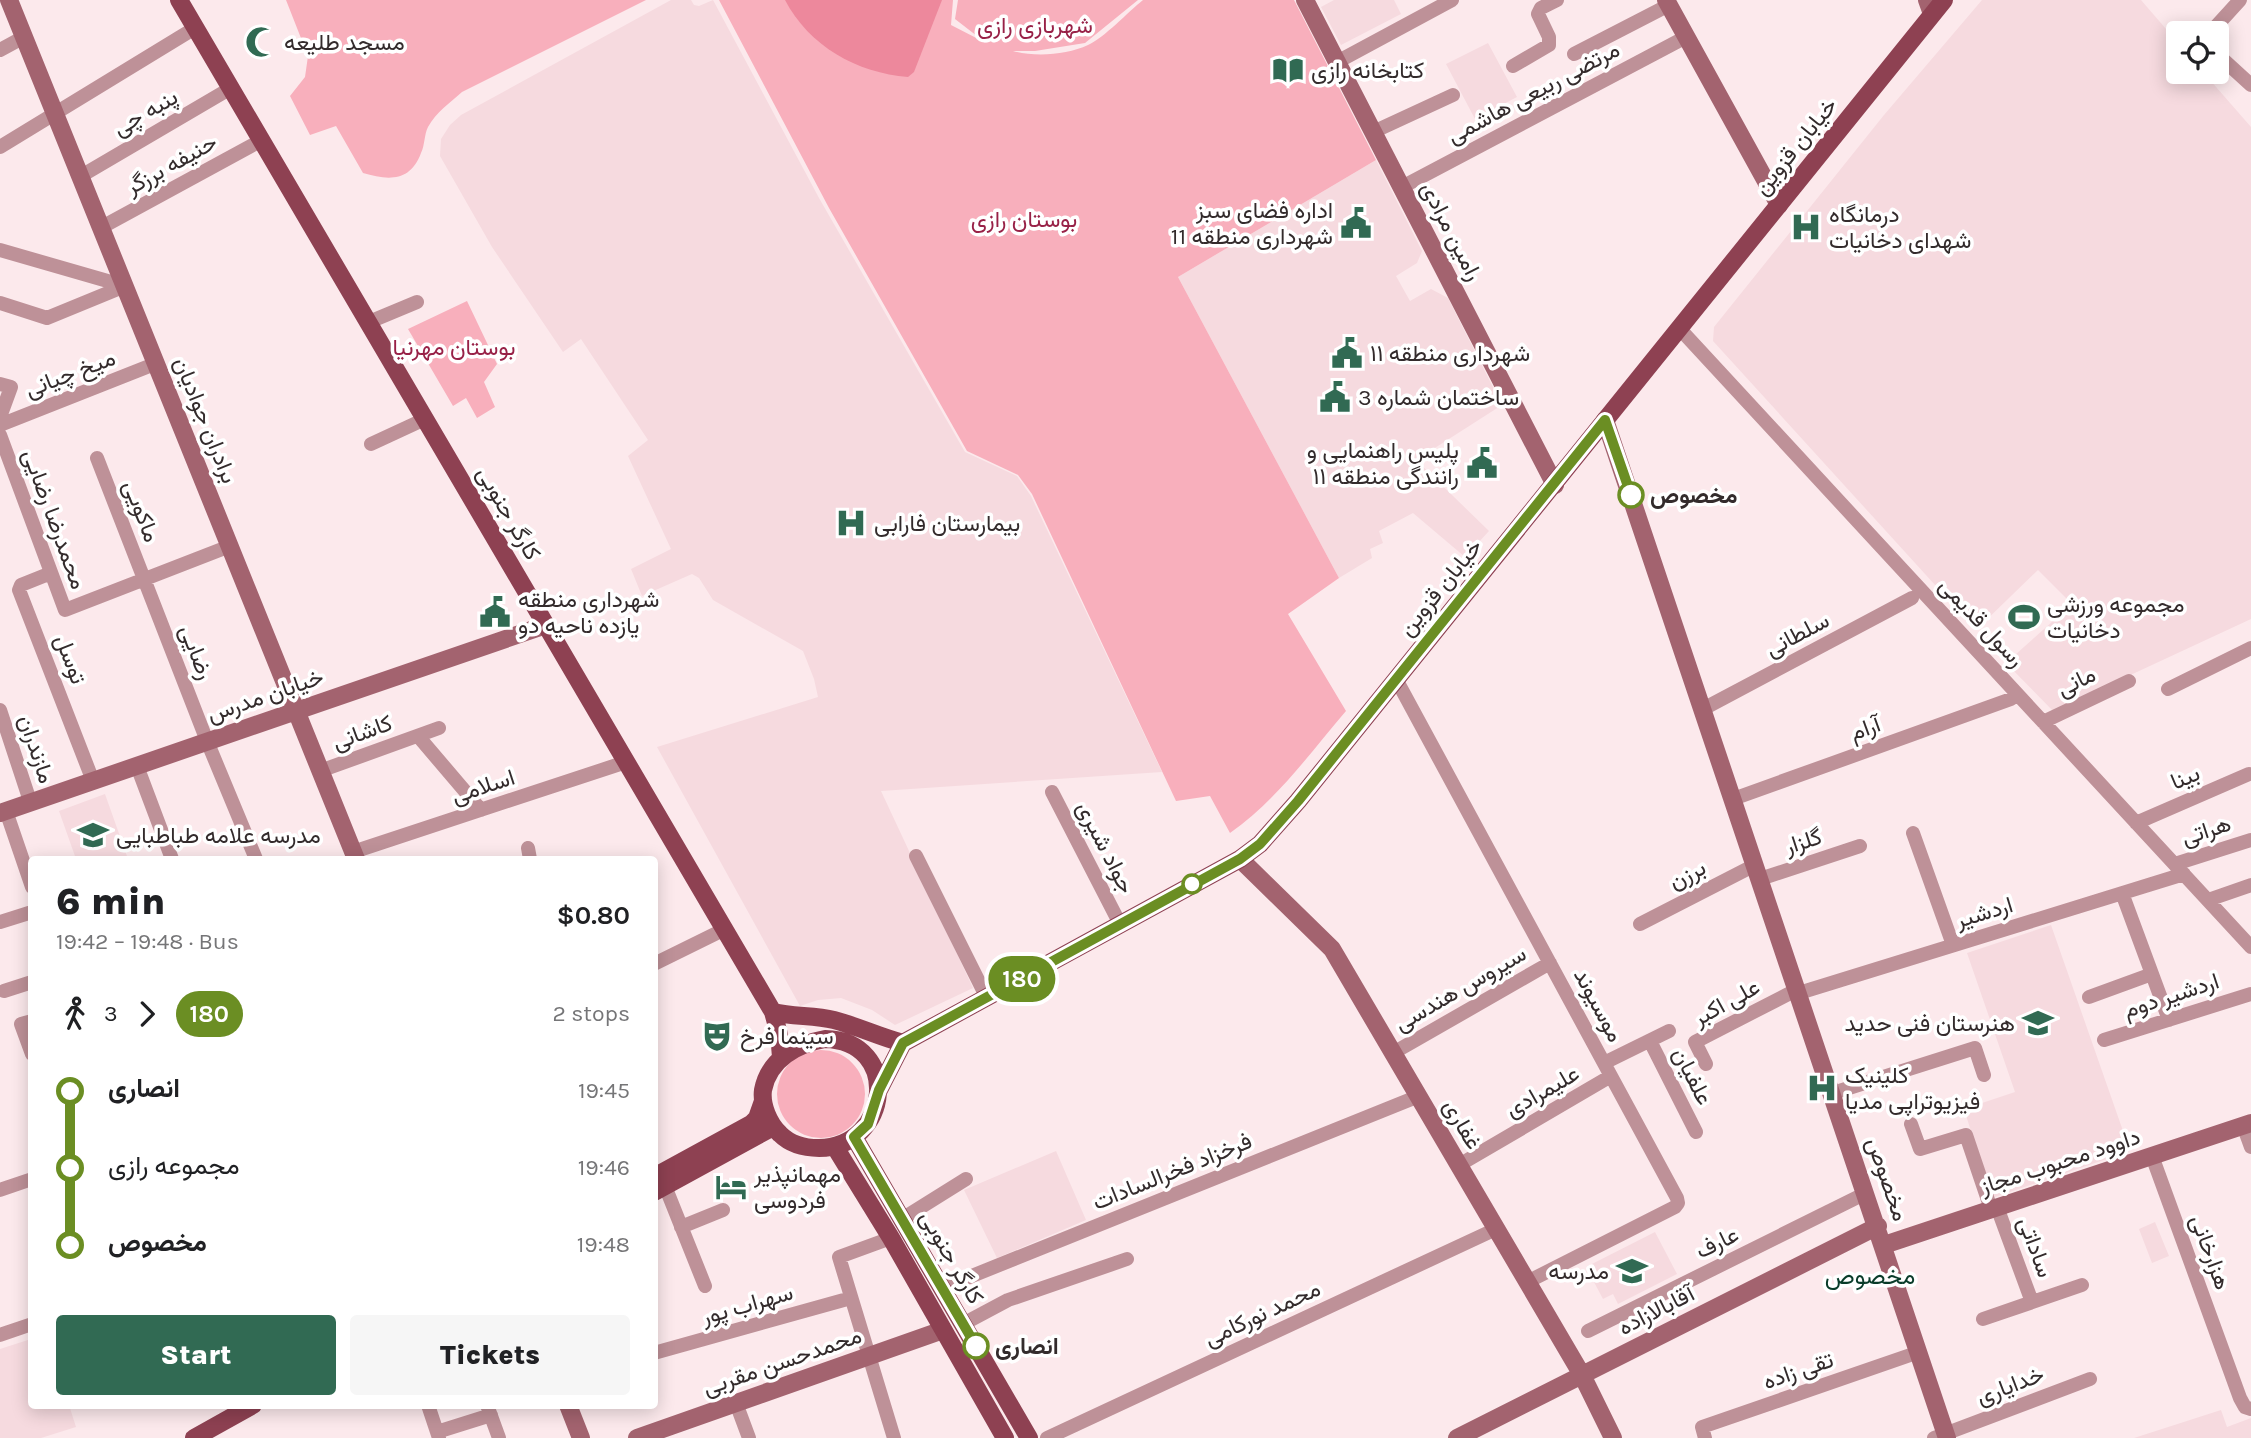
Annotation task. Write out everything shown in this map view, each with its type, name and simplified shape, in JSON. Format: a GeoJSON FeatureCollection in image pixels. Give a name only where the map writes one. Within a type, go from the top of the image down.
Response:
{"type":"FeatureCollection","features":[{"type":"Feature","properties":{"kind":"main road","name":"کارگر جنوبی"},"geometry":{"type":"LineString","coordinates":[[179,0],[772,1012],[779,1034],[781,1057]]}},
{"type":"Feature","properties":{"kind":"main road","name":"خیابان قزوین"},"geometry":{"type":"LineString","coordinates":[[903,1043],[1240,859],[1260,844],[1555,485],[1779,205],[1930,7],[1944,0]]}},
{"type":"Feature","properties":{"kind":"main road"},"geometry":{"type":"LineString","coordinates":[[763,1101],[773,1126],[782,1136],[807,1148],[835,1147],[854,1137],[868,1124],[879,1090],[903,1043],[832,1020],[772,1012]]}},
{"type":"Feature","properties":{"kind":"main road"},"geometry":{"type":"LineString","coordinates":[[658,1185],[751,1125],[757,1118],[771,1071],[781,1057],[812,1041],[840,1039],[856,1046],[865,1053],[874,1070],[879,1090]]}},
{"type":"Feature","properties":{"kind":"main road"},"geometry":{"type":"LineString","coordinates":[[658,1185],[773,1126]]}},
{"type":"Feature","properties":{"kind":"main road","name":"کارگر جنوبی"},"geometry":{"type":"LineString","coordinates":[[854,1137],[1029,1438]]}},
{"type":"Feature","properties":{"kind":"main road","name":"کارگر جنوبی"},"geometry":{"type":"LineString","coordinates":[[835,1147],[891,1238],[1005,1438]]}},
{"type":"Feature","properties":{"kind":"main road"},"geometry":{"type":"LineString","coordinates":[[194,1438],[246,1409]]}},
{"type":"Feature","properties":{"kind":"street","name":"برادران جوادیان"},"geometry":{"type":"LineString","coordinates":[[9,0],[355,856]]}},
{"type":"Feature","properties":{"kind":"street","name":"رامین مرادی"},"geometry":{"type":"LineString","coordinates":[[1305,0],[1555,485]]}},
{"type":"Feature","properties":{"kind":"street"},"geometry":{"type":"LineString","coordinates":[[1337,62],[1452,0]]}},
{"type":"Feature","properties":{"kind":"street"},"geometry":{"type":"LineString","coordinates":[[1513,66],[1549,45],[1549,37],[1538,14],[1541,8],[1558,0]]}},
{"type":"Feature","properties":{"kind":"street"},"geometry":{"type":"LineString","coordinates":[[2221,21],[2241,0]]}},
{"type":"Feature","properties":{"kind":"street"},"geometry":{"type":"LineString","coordinates":[[1574,54],[1667,2],[1779,205]]}},
{"type":"Feature","properties":{"kind":"street"},"geometry":{"type":"LineString","coordinates":[[0,147],[195,28]]}},
{"type":"Feature","properties":{"kind":"street"},"geometry":{"type":"LineString","coordinates":[[0,50],[24,37]]}},
{"type":"Feature","properties":{"kind":"street","name":"مرتضی ربیعی هاشمی"},"geometry":{"type":"LineString","coordinates":[[1402,187],[1686,37]]}},
{"type":"Feature","properties":{"kind":"street"},"geometry":{"type":"LineString","coordinates":[[2229,65],[2251,85]]}},
{"type":"Feature","properties":{"kind":"street","name":"پنبه چی"},"geometry":{"type":"LineString","coordinates":[[81,176],[231,88]]}},
{"type":"Feature","properties":{"kind":"street"},"geometry":{"type":"LineString","coordinates":[[1373,132],[1453,95]]}},
{"type":"Feature","properties":{"kind":"street","name":"حنیفه برزگر"},"geometry":{"type":"LineString","coordinates":[[102,227],[262,140]]}},
{"type":"Feature","properties":{"kind":"street"},"geometry":{"type":"LineString","coordinates":[[0,250],[125,286]]}},
{"type":"Feature","properties":{"kind":"street"},"geometry":{"type":"LineString","coordinates":[[0,303],[47,318],[125,286]]}},
{"type":"Feature","properties":{"kind":"street"},"geometry":{"type":"LineString","coordinates":[[369,322],[417,302]]}},
{"type":"Feature","properties":{"kind":"street","name":"رسول قدیمی"},"geometry":{"type":"LineString","coordinates":[[1679,328],[2251,947]]}},
{"type":"Feature","properties":{"kind":"street","name":"میخ چیانی"},"geometry":{"type":"LineString","coordinates":[[0,425],[157,363]]}},
{"type":"Feature","properties":{"kind":"street"},"geometry":{"type":"LineString","coordinates":[[0,384],[11,387],[0,416]]}},
{"type":"Feature","properties":{"kind":"street"},"geometry":{"type":"LineString","coordinates":[[371,444],[425,419]]}},
{"type":"Feature","properties":{"kind":"street","name":"مخصوص"},"geometry":{"type":"LineString","coordinates":[[1605,420],[1884,1245],[1919,1352],[1942,1436]]}},
{"type":"Feature","properties":{"kind":"street","name":"محمدرضا رضایی"},"geometry":{"type":"LineString","coordinates":[[0,435],[65,610],[230,546]]}},
{"type":"Feature","properties":{"kind":"street","name":"ماکویی"},"geometry":{"type":"LineString","coordinates":[[97,458],[144,580]]}},
{"type":"Feature","properties":{"kind":"street","name":"توسل"},"geometry":{"type":"LineString","coordinates":[[51,573],[21,585],[19,590],[93,780]]}},
{"type":"Feature","properties":{"kind":"street","name":"رضایی"},"geometry":{"type":"LineString","coordinates":[[144,580],[255,856]]}},
{"type":"Feature","properties":{"kind":"street","name":"سلطانی"},"geometry":{"type":"LineString","coordinates":[[1703,709],[1912,598]]}},
{"type":"Feature","properties":{"kind":"street","name":"خیابان مدرس"},"geometry":{"type":"LineString","coordinates":[[3,812],[546,625]]}},
{"type":"Feature","properties":{"kind":"street"},"geometry":{"type":"LineString","coordinates":[[2168,689],[2251,648]]}},
{"type":"Feature","properties":{"kind":"street","name":"موسیوند"},"geometry":{"type":"LineString","coordinates":[[1396,679],[1677,1198],[1678,1203],[1527,1282]]}},
{"type":"Feature","properties":{"kind":"street","name":"مانی"},"geometry":{"type":"LineString","coordinates":[[2043,722],[2129,681]]}},
{"type":"Feature","properties":{"kind":"street","name":"آرام"},"geometry":{"type":"LineString","coordinates":[[1733,799],[2011,699]]}},
{"type":"Feature","properties":{"kind":"street","name":"مازندران"},"geometry":{"type":"LineString","coordinates":[[0,710],[30,802]]}},
{"type":"Feature","properties":{"kind":"street","name":"کاشانی"},"geometry":{"type":"LineString","coordinates":[[320,771],[439,728]]}},
{"type":"Feature","properties":{"kind":"street","name":"کاشانی"},"geometry":{"type":"LineString","coordinates":[[418,736],[481,810]]}},
{"type":"Feature","properties":{"kind":"street","name":"اسلامی"},"geometry":{"type":"LineString","coordinates":[[355,856],[481,810],[626,762]]}},
{"type":"Feature","properties":{"kind":"street"},"geometry":{"type":"LineString","coordinates":[[137,765],[171,856]]}},
{"type":"Feature","properties":{"kind":"street","name":"بینا"},"geometry":{"type":"LineString","coordinates":[[2136,823],[2250,771]]}},
{"type":"Feature","properties":{"kind":"street","name":"جواد شیری"},"geometry":{"type":"LineString","coordinates":[[1052,792],[1120,924]]}},
{"type":"Feature","properties":{"kind":"street"},"geometry":{"type":"LineString","coordinates":[[3,812],[28,877]]}},
{"type":"Feature","properties":{"kind":"street"},"geometry":{"type":"LineString","coordinates":[[1913,833],[1953,945]]}},
{"type":"Feature","properties":{"kind":"street","name":"هراتی"},"geometry":{"type":"LineString","coordinates":[[2179,869],[2251,840]]}},
{"type":"Feature","properties":{"kind":"street","name":"گلزار"},"geometry":{"type":"LineString","coordinates":[[1758,872],[1860,846]]}},
{"type":"Feature","properties":{"kind":"street"},"geometry":{"type":"LineString","coordinates":[[916,856],[987,998]]}},
{"type":"Feature","properties":{"kind":"street","name":"غفاری"},"geometry":{"type":"LineString","coordinates":[[1240,859],[1332,948],[1582,1375],[1614,1438]]}},
{"type":"Feature","properties":{"kind":"street","name":"اردشیر"},"geometry":{"type":"LineString","coordinates":[[1798,991],[2122,893],[2179,869]]}},
{"type":"Feature","properties":{"kind":"street","name":"برزن"},"geometry":{"type":"LineString","coordinates":[[1640,924],[1758,872]]}},
{"type":"Feature","properties":{"kind":"street"},"geometry":{"type":"LineString","coordinates":[[2208,900],[2251,885]]}},
{"type":"Feature","properties":{"kind":"street"},"geometry":{"type":"LineString","coordinates":[[2122,893],[2169,1020]]}},
{"type":"Feature","properties":{"kind":"street"},"geometry":{"type":"LineString","coordinates":[[0,922],[28,913]]}},
{"type":"Feature","properties":{"kind":"street"},"geometry":{"type":"LineString","coordinates":[[658,962],[723,930]]}},
{"type":"Feature","properties":{"kind":"street","name":"سیروس هندسی"},"geometry":{"type":"LineString","coordinates":[[1393,1053],[1550,963]]}},
{"type":"Feature","properties":{"kind":"street"},"geometry":{"type":"LineString","coordinates":[[2089,997],[2152,974]]}},
{"type":"Feature","properties":{"kind":"street"},"geometry":{"type":"LineString","coordinates":[[4,991],[28,983]]}},
{"type":"Feature","properties":{"kind":"street","name":"علی اکبر"},"geometry":{"type":"LineString","coordinates":[[1706,1064],[1695,1042],[1798,991]]}},
{"type":"Feature","properties":{"kind":"street","name":"اردشیر دوم"},"geometry":{"type":"LineString","coordinates":[[2104,1040],[2251,994]]}},
{"type":"Feature","properties":{"kind":"street"},"geometry":{"type":"LineString","coordinates":[[28,1022],[22,1024],[28,1042]]}},
{"type":"Feature","properties":{"kind":"street","name":"علفیان"},"geometry":{"type":"LineString","coordinates":[[1608,1070],[1668,1031]]}},
{"type":"Feature","properties":{"kind":"street","name":"علفیان"},"geometry":{"type":"LineString","coordinates":[[1650,1041],[1696,1132]]}},
{"type":"Feature","properties":{"kind":"street"},"geometry":{"type":"LineString","coordinates":[[1833,1093],[1975,1048],[1984,1074]]}},
{"type":"Feature","properties":{"kind":"street","name":"علیمرادی"},"geometry":{"type":"LineString","coordinates":[[1459,1165],[1608,1070]]}},
{"type":"Feature","properties":{"kind":"street","name":"فرخزاد فخرالسادات"},"geometry":{"type":"LineString","coordinates":[[942,1288],[1419,1096]]}},
{"type":"Feature","properties":{"kind":"street","name":"ساداتی"},"geometry":{"type":"LineString","coordinates":[[1911,1124],[1920,1149],[1966,1135],[2032,1302]]}},
{"type":"Feature","properties":{"kind":"street"},"geometry":{"type":"LineString","coordinates":[[2247,1124],[2251,1147]]}},
{"type":"Feature","properties":{"kind":"street","name":"داوود محبوب مجاز"},"geometry":{"type":"LineString","coordinates":[[1884,1245],[2247,1124]]}},
{"type":"Feature","properties":{"kind":"street","name":"هزارخانی"},"geometry":{"type":"LineString","coordinates":[[2152,1156],[2247,1406]]}},
{"type":"Feature","properties":{"kind":"street"},"geometry":{"type":"LineString","coordinates":[[902,1219],[966,1179]]}},
{"type":"Feature","properties":{"kind":"street"},"geometry":{"type":"LineString","coordinates":[[0,1190],[28,1180]]}},
{"type":"Feature","properties":{"kind":"street"},"geometry":{"type":"LineString","coordinates":[[658,1185],[681,1227],[705,1286]]}},
{"type":"Feature","properties":{"kind":"street","name":"عارف"},"geometry":{"type":"LineString","coordinates":[[1588,1331],[1867,1194]]}},
{"type":"Feature","properties":{"kind":"street"},"geometry":{"type":"LineString","coordinates":[[681,1227],[723,1210]]}},
{"type":"Feature","properties":{"kind":"street","name":"آقابالازاده"},"geometry":{"type":"LineString","coordinates":[[1457,1438],[1878,1227]]}},
{"type":"Feature","properties":{"kind":"street","name":"محمد نورکامی"},"geometry":{"type":"LineString","coordinates":[[1047,1438],[1496,1229]]}},
{"type":"Feature","properties":{"kind":"street"},"geometry":{"type":"LineString","coordinates":[[891,1238],[839,1257],[894,1438]]}},
{"type":"Feature","properties":{"kind":"street"},"geometry":{"type":"LineString","coordinates":[[963,1324],[1008,1300],[1127,1259]]}},
{"type":"Feature","properties":{"kind":"street","name":"ساداتی"},"geometry":{"type":"LineString","coordinates":[[1983,1319],[2082,1285]]}},
{"type":"Feature","properties":{"kind":"street","name":"سهراب پور"},"geometry":{"type":"LineString","coordinates":[[658,1352],[851,1298]]}},
{"type":"Feature","properties":{"kind":"street"},"geometry":{"type":"LineString","coordinates":[[0,1335],[28,1326]]}},
{"type":"Feature","properties":{"kind":"street","name":"محمدحسن مقربی"},"geometry":{"type":"LineString","coordinates":[[637,1438],[943,1330]]}},
{"type":"Feature","properties":{"kind":"street","name":"تقی زاده"},"geometry":{"type":"LineString","coordinates":[[1705,1438],[1702,1427],[1919,1352]]}},
{"type":"Feature","properties":{"kind":"street","name":"خدایاری"},"geometry":{"type":"LineString","coordinates":[[1942,1436],[2090,1379]]}},
{"type":"Feature","properties":{"kind":"street"},"geometry":{"type":"LineString","coordinates":[[736,1403],[748,1438]]}},
{"type":"Feature","properties":{"kind":"street"},"geometry":{"type":"LineString","coordinates":[[429,1409],[438,1435],[489,1410],[499,1438]]}},
{"type":"Feature","properties":{"kind":"street"},"geometry":{"type":"LineString","coordinates":[[570,1409],[581,1438]]}},
{"type":"Feature","properties":{"kind":"shaded area","name":"بیمارستان فارابی"},"geometry":{"type":"Polygon","coordinates":[[[671,0],[691,0],[694,5],[699,6],[713,0],[819,198],[965,452],[1017,476],[1031,496],[1162,772],[881,791],[973,988],[895,1025],[872,1010],[841,998],[818,1000],[800,1006],[657,747],[818,697],[803,651],[713,600],[699,578],[692,574],[642,596],[631,569],[671,549],[628,456],[648,440],[581,339],[563,352],[492,247],[440,156],[441,139],[461,115],[671,0]]]}},
{"type":"Feature","properties":{"kind":"shaded area"},"geometry":{"type":"Polygon","coordinates":[[[785,0],[942,0],[914,72],[908,77],[871,70],[836,54],[807,31],[785,0]]]}},
{"type":"Feature","properties":{"kind":"shaded area"},"geometry":{"type":"Polygon","coordinates":[[[1334,0],[1394,0],[1401,14],[1341,45],[1321,7],[1334,0]]]}},
{"type":"Feature","properties":{"kind":"shaded area"},"geometry":{"type":"Polygon","coordinates":[[[1982,0],[2141,0],[2166,29],[2166,84],[2213,84],[2251,127],[2251,619],[2053,711],[2006,663],[2072,604],[2038,570],[1976,630],[1713,341],[1714,327],[1884,115],[1982,0]]]}},
{"type":"Feature","properties":{"kind":"shaded area"},"geometry":{"type":"Polygon","coordinates":[[[1488,43],[1517,97],[1475,119],[1446,64],[1488,43]]]}},
{"type":"Feature","properties":{"kind":"shaded area","name":"شهرداری منطقه ۱۱"},"geometry":{"type":"Polygon","coordinates":[[[1376,160],[1422,251],[1417,263],[1396,276],[1410,301],[1431,289],[1448,298],[1502,405],[1416,460],[1489,531],[1465,557],[1413,513],[1379,531],[1383,543],[1370,549],[1372,558],[1339,578],[1178,277],[1376,160]]]}},
{"type":"Feature","properties":{"kind":"shaded area","name":"مدرسه علامه طباطبایی"},"geometry":{"type":"Polygon","coordinates":[[[105,794],[127,856],[75,856],[59,811],[105,794]]]}},
{"type":"Feature","properties":{"kind":"shaded area","name":"هنرستان فنی حدید"},"geometry":{"type":"Polygon","coordinates":[[[2051,925],[2130,1151],[1992,1198],[1964,1109],[2015,1092],[1967,953],[2051,925]]]}},
{"type":"Feature","properties":{"kind":"shaded area"},"geometry":{"type":"Polygon","coordinates":[[[1056,1151],[1086,1220],[997,1258],[964,1190],[1056,1151]]]}},
{"type":"Feature","properties":{"kind":"shaded area"},"geometry":{"type":"Polygon","coordinates":[[[2155,1222],[2169,1256],[2152,1263],[2139,1229],[2155,1222]]]}},
{"type":"Feature","properties":{"kind":"shaded area","name":"مدرسه"},"geometry":{"type":"Polygon","coordinates":[[[1655,1232],[1677,1274],[1618,1304],[1613,1294],[1603,1299],[1586,1267],[1655,1232]]]}},
{"type":"Feature","properties":{"kind":"shaded area"},"geometry":{"type":"Polygon","coordinates":[[[28,1340],[28,1409],[70,1409],[76,1427],[41,1438],[0,1438],[0,1349],[28,1340]]]}},
{"type":"Feature","properties":{"kind":"shaded area"},"geometry":{"type":"Polygon","coordinates":[[[2221,1410],[2227,1427],[2251,1418],[2251,1438],[2134,1438],[2221,1410]]]}},
{"type":"Feature","properties":{"kind":"green space"},"geometry":{"type":"Polygon","coordinates":[[[286,0],[646,0],[462,92],[431,122],[421,153],[411,170],[389,178],[363,173],[336,126],[310,135],[290,96],[305,77],[308,56],[286,0]]]}},
{"type":"Feature","properties":{"kind":"green space","name":"بوستان رازی"},"geometry":{"type":"Polygon","coordinates":[[[719,0],[953,0],[951,25],[986,43],[955,19],[958,0],[1138,0],[1085,43],[1035,51],[1013,51],[1041,54],[1071,51],[1094,42],[1143,0],[1294,0],[1376,160],[1178,277],[1339,578],[1288,614],[1346,711],[1277,791],[1230,833],[1210,796],[1176,801],[1032,494],[1018,475],[967,451],[829,208],[719,0]]]}},
{"type":"Feature","properties":{"kind":"green space","name":"بوستان مهرنیا"},"geometry":{"type":"Polygon","coordinates":[[[467,301],[497,364],[484,382],[495,407],[477,418],[466,398],[453,406],[408,329],[467,301]]]}},
{"type":"Feature","properties":{"kind":"green space"},"geometry":{"type":"Polygon","coordinates":[[[821,1050],[846,1057],[858,1069],[865,1094],[858,1119],[846,1131],[821,1138],[796,1131],[784,1119],[777,1094],[784,1069],[796,1057],[821,1050]]]}},
{"type":"Feature","properties":{"kind":"bus line","name":"180"},"geometry":{"type":"LineString","coordinates":[[976,1346],[854,1137],[868,1124],[879,1090],[903,1043],[1240,859],[1260,844],[1298,801],[1605,420],[1631,495]]}},
{"type":"Feature","properties":{"kind":"place","name":"مسجد طلیعه"},"geometry":{"type":"Point","coordinates":[261,42]}},
{"type":"Feature","properties":{"kind":"place","name":"کتابخانه رازی"},"geometry":{"type":"Point","coordinates":[1288,70]}},
{"type":"Feature","properties":{"kind":"place","name":"اداره فضای سبز شهرداری منطقه 11"},"geometry":{"type":"Point","coordinates":[1356,223]}},
{"type":"Feature","properties":{"kind":"place","name":"درمانگاه شهدای دخانیات"},"geometry":{"type":"Point","coordinates":[1806,227]}},
{"type":"Feature","properties":{"kind":"place","name":"شهرداری منطقه ۱۱"},"geometry":{"type":"Point","coordinates":[1347,353]}},
{"type":"Feature","properties":{"kind":"place","name":"ساختمان شماره 3"},"geometry":{"type":"Point","coordinates":[1335,397]}},
{"type":"Feature","properties":{"kind":"place","name":"پلیس راهنمایی و رانندگی منطقه ۱۱"},"geometry":{"type":"Point","coordinates":[1482,463]}},
{"type":"Feature","properties":{"kind":"place","name":"مخصوص"},"geometry":{"type":"Point","coordinates":[1631,495]}},
{"type":"Feature","properties":{"kind":"place","name":"بیمارستان فارابی"},"geometry":{"type":"Point","coordinates":[851,523]}},
{"type":"Feature","properties":{"kind":"place","name":"شهرداری منطقه یازده ناحیه دو"},"geometry":{"type":"Point","coordinates":[495,612]}},
{"type":"Feature","properties":{"kind":"place","name":"مجموعه ورزشی دخانیات"},"geometry":{"type":"Point","coordinates":[2024,617]}},
{"type":"Feature","properties":{"kind":"place","name":"مدرسه علامه طباطبایی"},"geometry":{"type":"Point","coordinates":[93,835]}},
{"type":"Feature","properties":{"kind":"place","name":"هنرستان فنی حدید"},"geometry":{"type":"Point","coordinates":[2038,1023]}},
{"type":"Feature","properties":{"kind":"place","name":"سینما فرخ"},"geometry":{"type":"Point","coordinates":[717,1036]}},
{"type":"Feature","properties":{"kind":"place","name":"کلینیک فیزیوتراپی مدیا"},"geometry":{"type":"Point","coordinates":[1822,1088]}},
{"type":"Feature","properties":{"kind":"place","name":"مهمانپذیر فردوسی"},"geometry":{"type":"Point","coordinates":[731,1187]}},
{"type":"Feature","properties":{"kind":"place","name":"مدرسه"},"geometry":{"type":"Point","coordinates":[1632,1271]}},
{"type":"Feature","properties":{"kind":"place","name":"انصاری"},"geometry":{"type":"Point","coordinates":[976,1346]}},
{"type":"Feature","properties":{"kind":"district","name":"مخصوص"},"geometry":{"type":"Point","coordinates":[1870,1276]}},
{"type":"Feature","properties":{"kind":"park label","name":"شهربازی رازی"},"geometry":{"type":"Point","coordinates":[1035,25]}}]}
